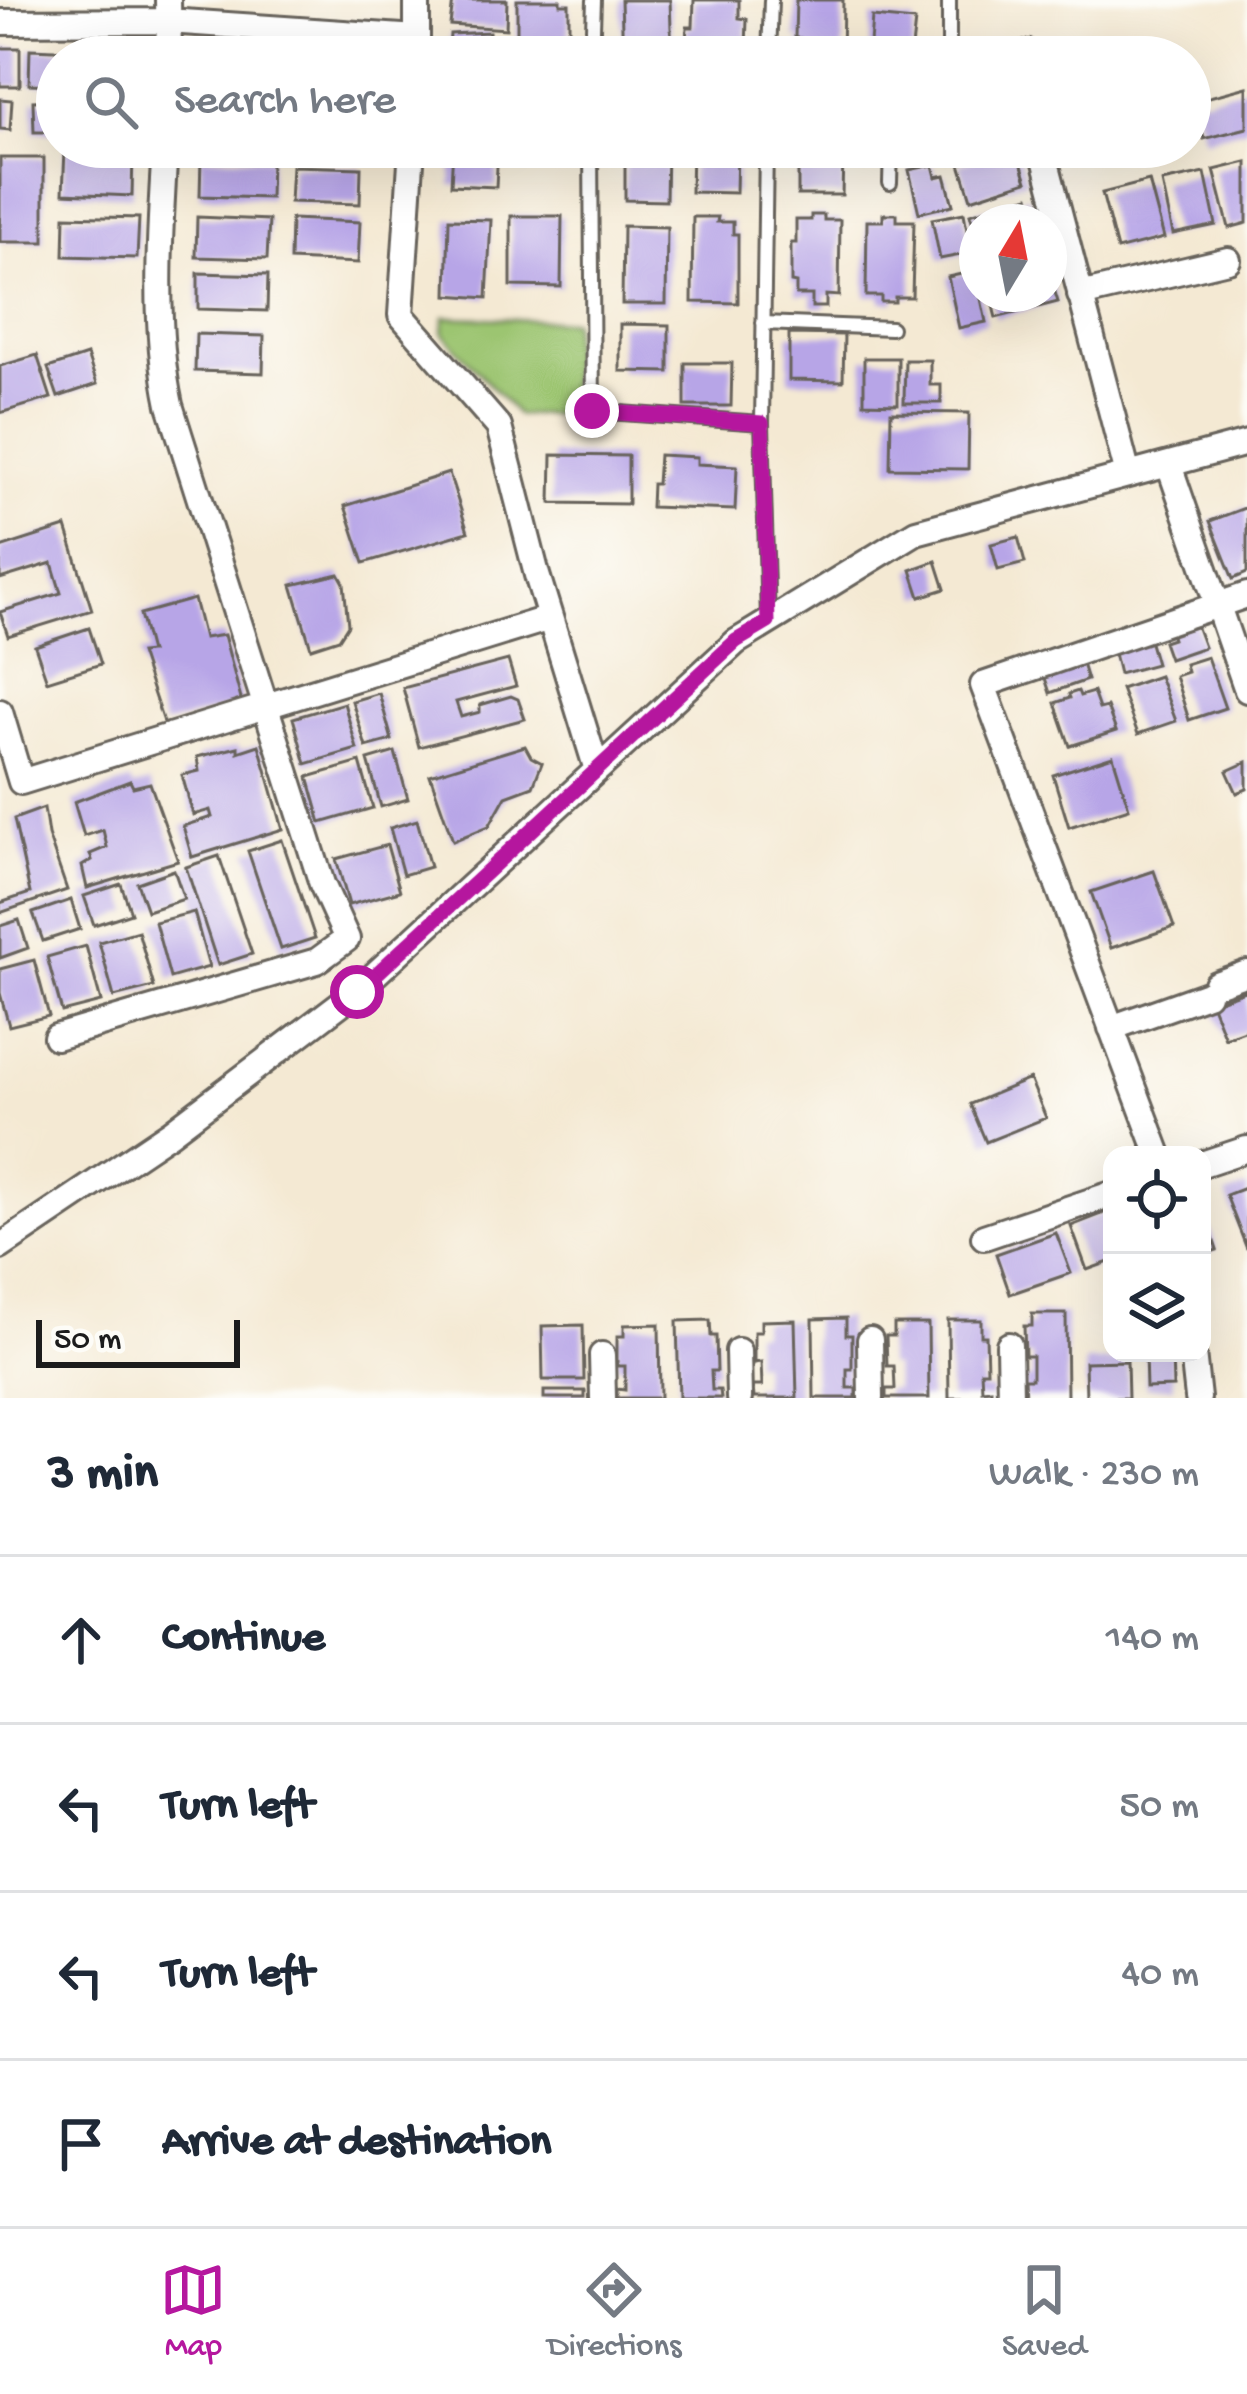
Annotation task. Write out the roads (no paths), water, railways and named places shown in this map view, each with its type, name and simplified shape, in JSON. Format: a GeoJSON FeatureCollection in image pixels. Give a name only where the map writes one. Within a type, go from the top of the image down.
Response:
{"type":"FeatureCollection","features":[{"type":"Feature","properties":{"kind":"street"},"geometry":{"type":"LineString","coordinates":[[417,0],[417,36]]}},
{"type":"Feature","properties":{"kind":"street"},"geometry":{"type":"LineString","coordinates":[[0,22],[168,11],[341,36]]}},
{"type":"Feature","properties":{"kind":"street"},"geometry":{"type":"LineString","coordinates":[[56,1036],[317,961],[347,939],[322,884],[263,707],[164,379],[160,334],[164,168]]}},
{"type":"Feature","properties":{"kind":"street"},"geometry":{"type":"LineString","coordinates":[[410,168],[400,314],[499,427],[597,770]]}},
{"type":"Feature","properties":{"kind":"street"},"geometry":{"type":"LineString","coordinates":[[1047,168],[1128,475]]}},
{"type":"Feature","properties":{"kind":"street"},"geometry":{"type":"LineString","coordinates":[[1080,295],[1228,260]]}},
{"type":"Feature","properties":{"kind":"street"},"geometry":{"type":"LineString","coordinates":[[0,1247],[171,1132],[357,992],[736,641],[916,532],[1247,443]]}},
{"type":"Feature","properties":{"kind":"street"},"geometry":{"type":"LineString","coordinates":[[1169,465],[1247,690]]}},
{"type":"Feature","properties":{"kind":"street"},"geometry":{"type":"LineString","coordinates":[[1156,1146],[983,685],[1247,595]]}},
{"type":"Feature","properties":{"kind":"street"},"geometry":{"type":"LineString","coordinates":[[0,712],[10,783],[550,618]]}},
{"type":"Feature","properties":{"kind":"street"},"geometry":{"type":"LineString","coordinates":[[1111,1028],[1247,973]]}},
{"type":"Feature","properties":{"kind":"street"},"geometry":{"type":"LineString","coordinates":[[1211,1161],[1247,1149]]}},
{"type":"Feature","properties":{"kind":"street"},"geometry":{"type":"LineString","coordinates":[[984,1237],[1103,1197]]}},
{"type":"Feature","properties":{"kind":"street"},"geometry":{"type":"LineString","coordinates":[[870,1340],[871,1398]]}},
{"type":"Feature","properties":{"kind":"street"},"geometry":{"type":"LineString","coordinates":[[1009,1345],[1010,1398]]}},
{"type":"Feature","properties":{"kind":"street"},"geometry":{"type":"LineString","coordinates":[[738,1351],[739,1398]]}},
{"type":"Feature","properties":{"kind":"street"},"geometry":{"type":"LineString","coordinates":[[602,1355],[603,1398]]}},
{"type":"Feature","properties":{"kind":"street"},"geometry":{"type":"LineString","coordinates":[[1194,1362],[1198,1398]]}},
{"type":"Feature","properties":{"kind":"lane"},"geometry":{"type":"LineString","coordinates":[[593,36],[594,0]]}},
{"type":"Feature","properties":{"kind":"lane"},"geometry":{"type":"LineString","coordinates":[[770,36],[771,0]]}},
{"type":"Feature","properties":{"kind":"lane"},"geometry":{"type":"LineString","coordinates":[[949,0],[949,36]]}},
{"type":"Feature","properties":{"kind":"lane"},"geometry":{"type":"LineString","coordinates":[[591,168],[592,411]]}},
{"type":"Feature","properties":{"kind":"lane"},"geometry":{"type":"LineString","coordinates":[[766,168],[762,423],[768,622]]}},
{"type":"Feature","properties":{"kind":"lane"},"geometry":{"type":"LineString","coordinates":[[890,168],[890,183]]}},
{"type":"Feature","properties":{"kind":"lane"},"geometry":{"type":"LineString","coordinates":[[764,323],[891,328]]}},
{"type":"Feature","properties":{"kind":"lane"},"geometry":{"type":"LineString","coordinates":[[575,411],[762,423]]}}]}
